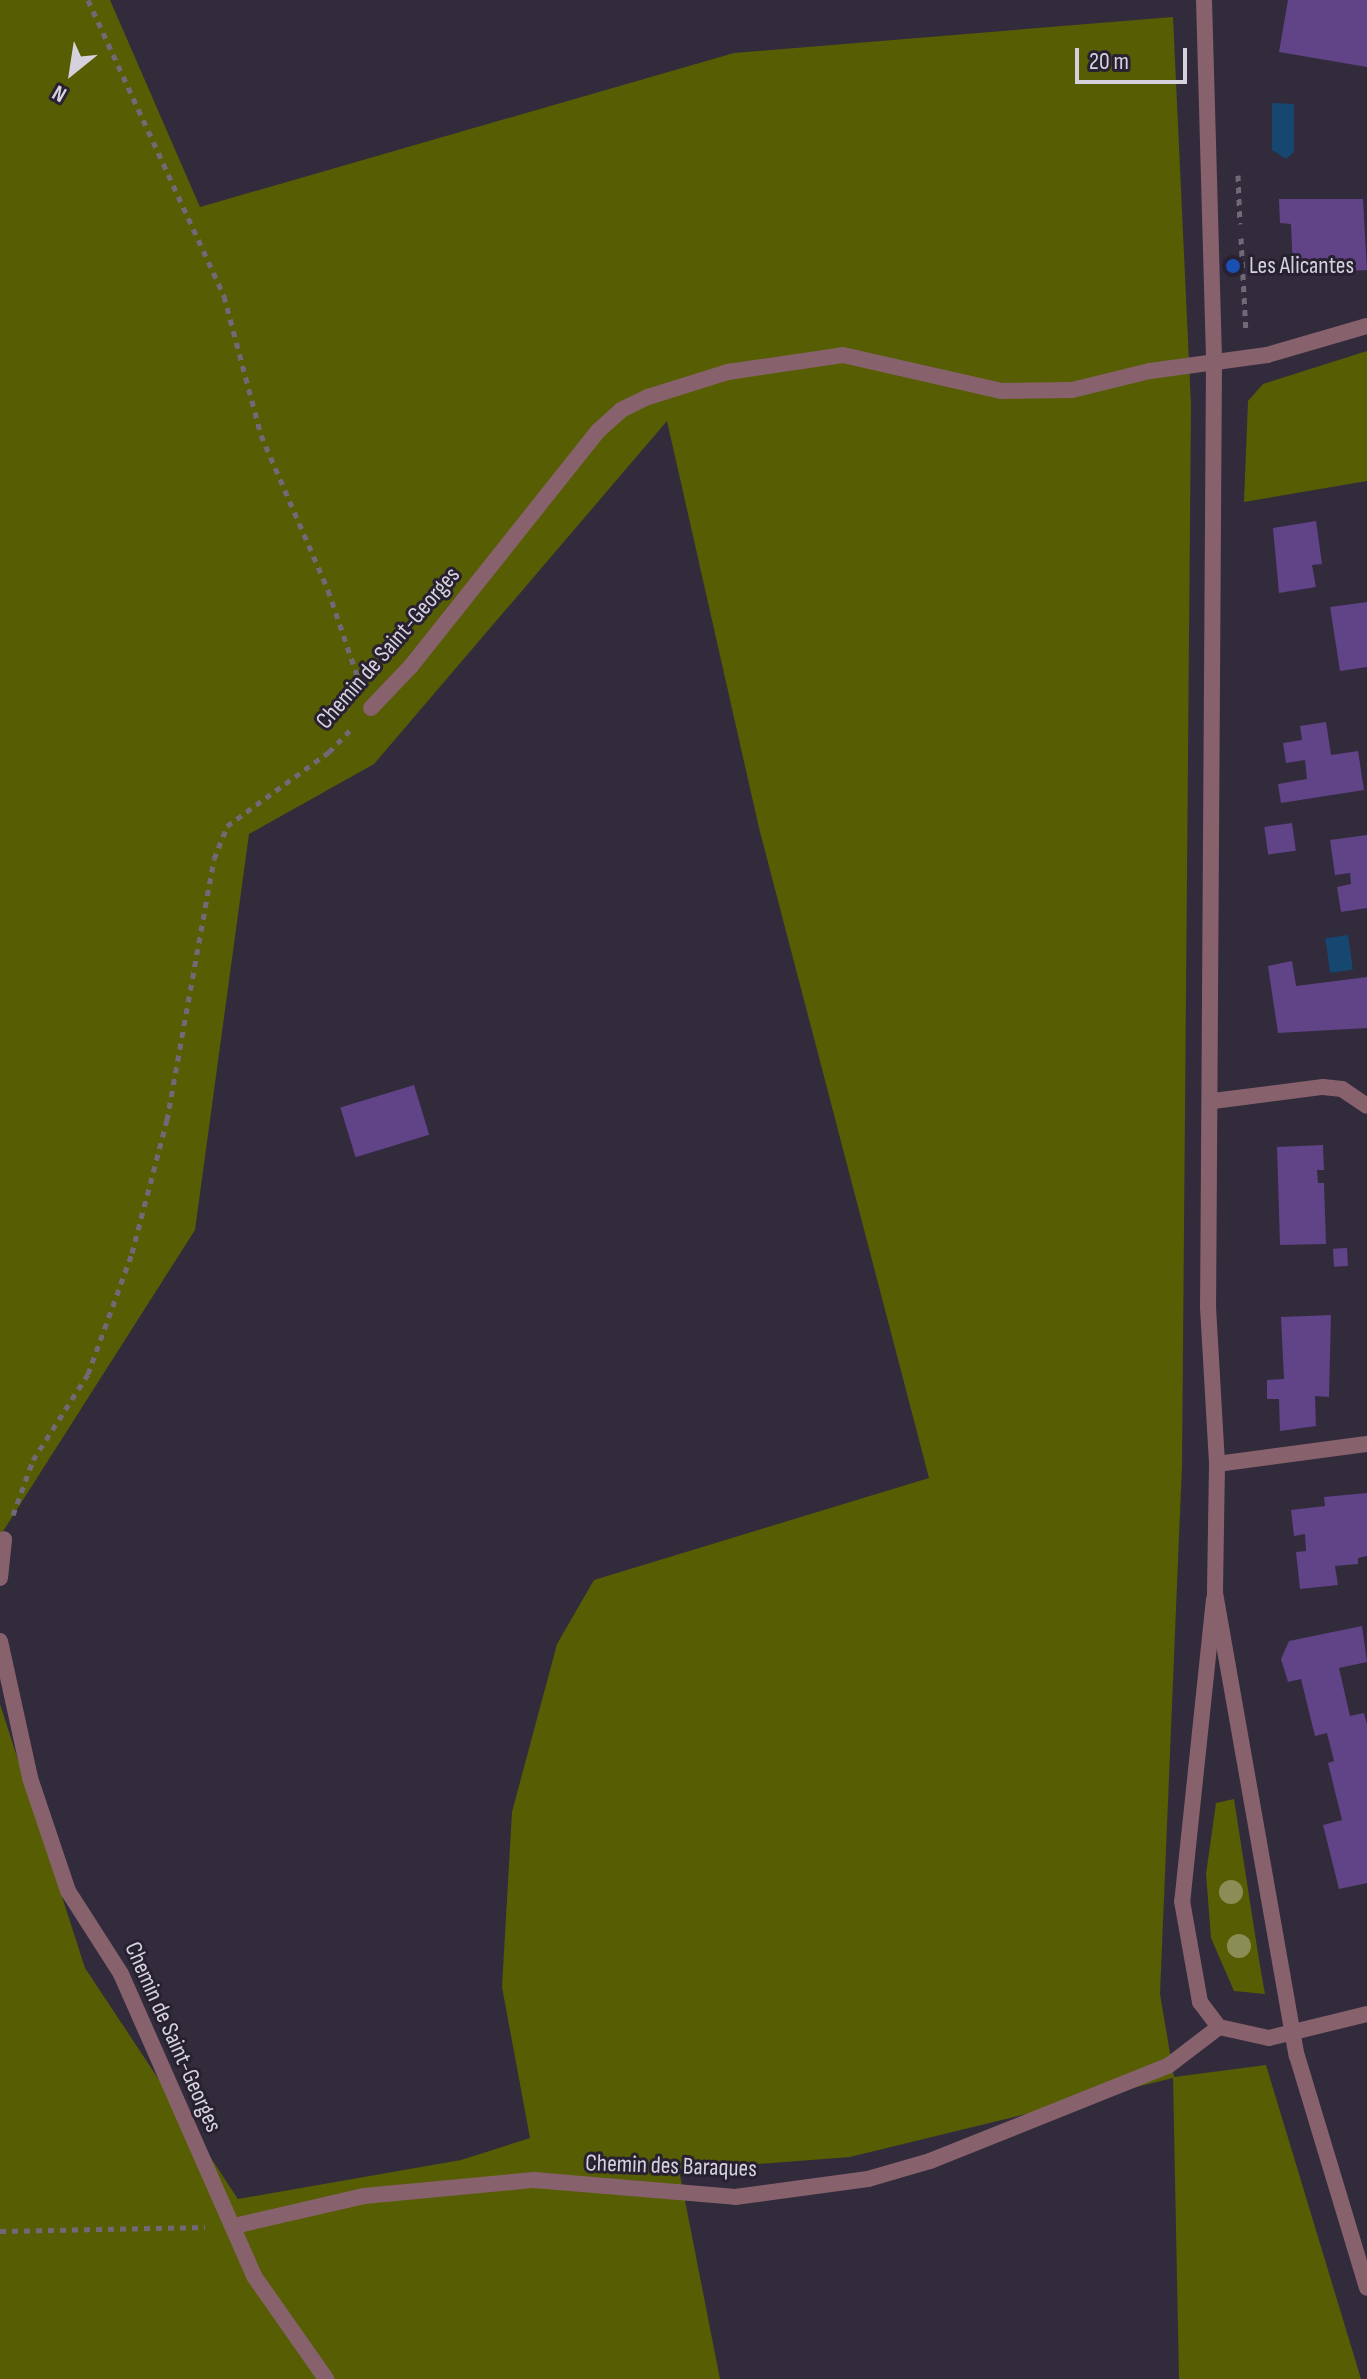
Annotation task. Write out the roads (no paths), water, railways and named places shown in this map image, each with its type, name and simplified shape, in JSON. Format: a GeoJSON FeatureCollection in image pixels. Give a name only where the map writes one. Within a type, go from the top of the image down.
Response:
{"type":"FeatureCollection","features":[{"type":"Feature","properties":{"kind":"street"},"geometry":{"type":"LineString","coordinates":[[1204,0],[1214,362],[1208,743],[1213,1101],[1208,1307],[1217,1464],[1215,1593],[1182,1901],[1200,2002],[1219,2027],[1269,2038],[1367,2014]]}},
{"type":"Feature","properties":{"kind":"street","name":"Chemin de Saint-Georges"},"geometry":{"type":"LineString","coordinates":[[371,708],[411,666],[598,431],[621,410],[648,397],[728,372],[843,355],[1001,391],[1037,393],[1247,359],[1367,326]]}},
{"type":"Feature","properties":{"kind":"street"},"geometry":{"type":"LineString","coordinates":[[1213,1101],[1323,1087],[1342,1089],[1367,1106]]}},
{"type":"Feature","properties":{"kind":"street"},"geometry":{"type":"LineString","coordinates":[[1217,1464],[1367,1444]]}},
{"type":"Feature","properties":{"kind":"street"},"geometry":{"type":"LineString","coordinates":[[0,1578],[4,1539]]}},
{"type":"Feature","properties":{"kind":"street"},"geometry":{"type":"LineString","coordinates":[[1215,1593],[1293,2032],[1341,2212],[1367,2288]]}},
{"type":"Feature","properties":{"kind":"street","name":"Chemin de Saint-Georges"},"geometry":{"type":"LineString","coordinates":[[0,1641],[27,1764],[57,1863],[121,1974],[254,2276],[326,2379]]}},
{"type":"Feature","properties":{"kind":"street","name":"Chemin des Baraques"},"geometry":{"type":"LineString","coordinates":[[234,2226],[364,2196],[534,2180],[735,2197],[868,2179],[930,2161],[1168,2066],[1219,2027]]}},
{"type":"Feature","properties":{"kind":"water"},"geometry":{"type":"Polygon","coordinates":[[[1272,103],[1294,104],[1294,152],[1286,159],[1272,150],[1272,103]]]}},
{"type":"Feature","properties":{"kind":"water"},"geometry":{"type":"Polygon","coordinates":[[[1348,935],[1353,970],[1330,973],[1325,938],[1348,935]]]}},
{"type":"Feature","properties":{"kind":"place","name":"Les Alicantes"},"geometry":{"type":"Point","coordinates":[1233,266]}}]}
